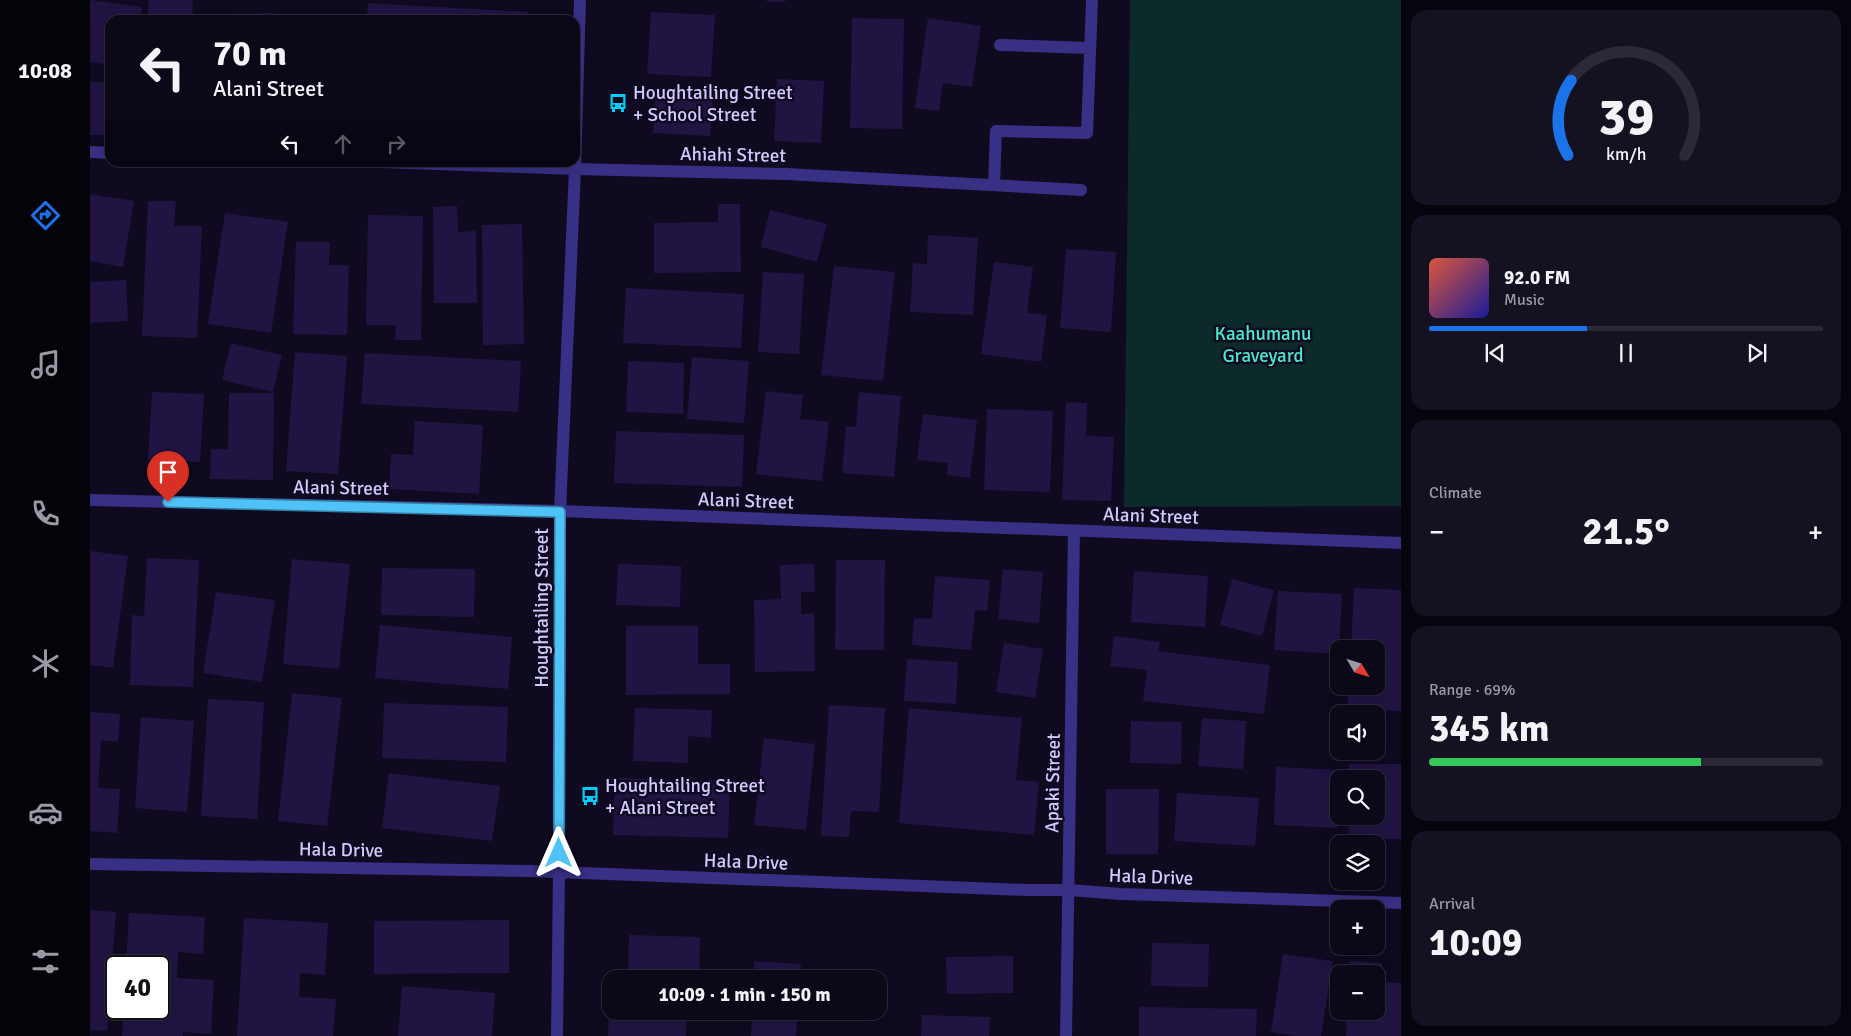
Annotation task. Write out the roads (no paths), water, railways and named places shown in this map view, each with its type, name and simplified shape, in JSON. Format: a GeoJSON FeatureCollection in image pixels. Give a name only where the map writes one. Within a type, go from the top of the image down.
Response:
{"type":"FeatureCollection","features":[{"type":"Feature","properties":{"kind":"street","name":"Houghtailing Street"},"geometry":{"type":"LineString","coordinates":[[580,0],[580,15]]}},
{"type":"Feature","properties":{"kind":"street"},"geometry":{"type":"LineString","coordinates":[[994,185],[996,131],[1087,133],[1092,0]]}},
{"type":"Feature","properties":{"kind":"street"},"geometry":{"type":"LineString","coordinates":[[1000,45],[1090,48]]}},
{"type":"Feature","properties":{"kind":"street"},"geometry":{"type":"LineString","coordinates":[[90,152],[105,153]]}},
{"type":"Feature","properties":{"kind":"street","name":"Ahiahi Street"},"geometry":{"type":"LineString","coordinates":[[520,167],[786,174],[1082,190]]}},
{"type":"Feature","properties":{"kind":"street","name":"Houghtailing Street"},"geometry":{"type":"LineString","coordinates":[[557,1036],[560,512],[575,169]]}},
{"type":"Feature","properties":{"kind":"street","name":"Alani Street"},"geometry":{"type":"LineString","coordinates":[[90,500],[560,512],[1401,543]]}},
{"type":"Feature","properties":{"kind":"street","name":"Apaki Street"},"geometry":{"type":"LineString","coordinates":[[1066,1036],[1074,531]]}},
{"type":"Feature","properties":{"kind":"street","name":"Hala Drive"},"geometry":{"type":"LineString","coordinates":[[90,864],[559,872],[1401,903]]}},
{"type":"Feature","properties":{"kind":"place","name":"Houghtailing Street + School Street"},"geometry":{"type":"Point","coordinates":[618,103]}},
{"type":"Feature","properties":{"kind":"place","name":"Houghtailing Street + Alani Street"},"geometry":{"type":"Point","coordinates":[590,796]}},
{"type":"Feature","properties":{"kind":"park label","name":"Kaahumanu Graveyard"},"geometry":{"type":"Point","coordinates":[1263,344]}}]}
